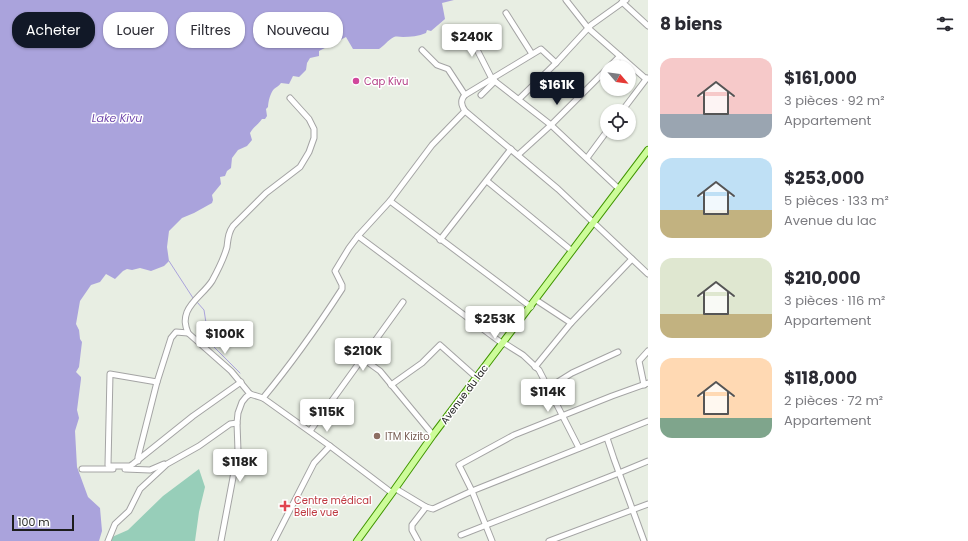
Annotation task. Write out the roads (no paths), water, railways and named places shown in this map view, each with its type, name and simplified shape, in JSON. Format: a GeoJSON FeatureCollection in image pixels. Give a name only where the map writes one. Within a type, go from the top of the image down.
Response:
{"type":"FeatureCollection","features":[{"type":"Feature","properties":{"kind":"main road","name":"Avenue du lac"},"geometry":{"type":"LineString","coordinates":[[357,541],[433,435],[648,150]]}},
{"type":"Feature","properties":{"kind":"street"},"geometry":{"type":"LineString","coordinates":[[566,0],[588,28],[647,78],[627,104]]}},
{"type":"Feature","properties":{"kind":"street"},"geometry":{"type":"LineString","coordinates":[[519,99],[595,21],[624,1],[648,26]]}},
{"type":"Feature","properties":{"kind":"street"},"geometry":{"type":"LineString","coordinates":[[506,13],[532,54]]}},
{"type":"Feature","properties":{"kind":"street"},"geometry":{"type":"LineString","coordinates":[[467,30],[493,80],[551,125],[619,189]]}},
{"type":"Feature","properties":{"kind":"street"},"geometry":{"type":"LineString","coordinates":[[556,62],[542,49],[493,80],[465,95],[461,102],[462,106],[465,111],[558,189],[648,274]]}},
{"type":"Feature","properties":{"kind":"street"},"geometry":{"type":"LineString","coordinates":[[422,50],[437,65],[447,68],[465,95]]}},
{"type":"Feature","properties":{"kind":"street"},"geometry":{"type":"LineString","coordinates":[[616,60],[620,56]]}},
{"type":"Feature","properties":{"kind":"street"},"geometry":{"type":"LineString","coordinates":[[518,155],[551,125],[600,76]]}},
{"type":"Feature","properties":{"kind":"street"},"geometry":{"type":"LineString","coordinates":[[481,95],[493,80]]}},
{"type":"Feature","properties":{"kind":"street"},"geometry":{"type":"LineString","coordinates":[[290,98],[309,118],[314,129],[314,138],[309,152],[300,167],[266,193],[233,226],[217,271],[208,287],[192,304],[186,314],[185,325],[188,333],[241,382],[250,394],[263,398],[394,491],[426,508],[433,509],[472,491],[648,421]]}},
{"type":"Feature","properties":{"kind":"street"},"geometry":{"type":"LineString","coordinates":[[263,398],[321,321],[342,289],[342,284],[335,274],[335,268],[358,236],[390,201],[432,145],[465,111]]}},
{"type":"Feature","properties":{"kind":"street"},"geometry":{"type":"LineString","coordinates":[[587,158],[600,140]]}},
{"type":"Feature","properties":{"kind":"street"},"geometry":{"type":"LineString","coordinates":[[440,240],[511,149]]}},
{"type":"Feature","properties":{"kind":"street"},"geometry":{"type":"LineString","coordinates":[[487,181],[572,251]]}},
{"type":"Feature","properties":{"kind":"street"},"geometry":{"type":"LineString","coordinates":[[390,201],[531,307]]}},
{"type":"Feature","properties":{"kind":"street"},"geometry":{"type":"LineString","coordinates":[[358,236],[503,344],[523,355],[536,367],[579,448]]}},
{"type":"Feature","properties":{"kind":"street"},"geometry":{"type":"LineString","coordinates":[[536,367],[571,323],[632,259]]}},
{"type":"Feature","properties":{"kind":"street"},"geometry":{"type":"LineString","coordinates":[[536,300],[571,323]]}},
{"type":"Feature","properties":{"kind":"street"},"geometry":{"type":"LineString","coordinates":[[310,431],[403,302]]}},
{"type":"Feature","properties":{"kind":"street"},"geometry":{"type":"LineString","coordinates":[[138,460],[157,382],[173,334],[179,331],[188,333]]}},
{"type":"Feature","properties":{"kind":"street"},"geometry":{"type":"LineString","coordinates":[[392,385],[422,363],[440,345],[477,378]]}},
{"type":"Feature","properties":{"kind":"street"},"geometry":{"type":"LineString","coordinates":[[492,541],[472,491],[459,465],[514,435],[646,384],[639,362],[648,351]]}},
{"type":"Feature","properties":{"kind":"street"},"geometry":{"type":"LineString","coordinates":[[548,388],[572,373],[618,352]]}},
{"type":"Feature","properties":{"kind":"street"},"geometry":{"type":"LineString","coordinates":[[362,358],[380,371],[433,435]]}},
{"type":"Feature","properties":{"kind":"street"},"geometry":{"type":"LineString","coordinates":[[157,382],[110,374],[108,465],[130,466],[193,416],[241,382]]}},
{"type":"Feature","properties":{"kind":"street"},"geometry":{"type":"LineString","coordinates":[[221,541],[238,451],[237,423],[242,402],[250,394]]}},
{"type":"Feature","properties":{"kind":"street"},"geometry":{"type":"LineString","coordinates":[[82,469],[121,468],[150,470],[167,464],[199,446],[230,424],[237,423]]}},
{"type":"Feature","properties":{"kind":"street"},"geometry":{"type":"LineString","coordinates":[[607,438],[644,541]]}},
{"type":"Feature","properties":{"kind":"street"},"geometry":{"type":"LineString","coordinates":[[274,541],[314,463],[330,446]]}},
{"type":"Feature","properties":{"kind":"street"},"geometry":{"type":"LineString","coordinates":[[461,535],[648,461]]}},
{"type":"Feature","properties":{"kind":"street"},"geometry":{"type":"LineString","coordinates":[[108,541],[115,524],[128,511],[140,489],[167,464]]}},
{"type":"Feature","properties":{"kind":"street"},"geometry":{"type":"LineString","coordinates":[[549,541],[648,504]]}},
{"type":"Feature","properties":{"kind":"street"},"geometry":{"type":"LineString","coordinates":[[418,541],[412,530],[412,525],[426,508]]}},
{"type":"Feature","properties":{"kind":"water","name":"Lake Kivu"},"geometry":{"type":"Polygon","coordinates":[[[0,0],[454,0],[442,3],[445,19],[431,31],[427,30],[426,33],[414,36],[394,37],[379,49],[353,49],[346,37],[343,39],[343,12],[253,12],[253,48],[325,48],[319,51],[319,56],[310,58],[307,63],[306,70],[299,77],[293,76],[289,84],[281,83],[274,89],[266,109],[267,116],[265,119],[262,119],[251,131],[250,133],[252,140],[247,146],[238,150],[232,158],[231,168],[227,171],[225,176],[220,177],[221,184],[212,195],[212,203],[182,218],[169,231],[167,247],[169,261],[164,266],[151,271],[140,268],[132,270],[127,269],[115,279],[106,274],[100,282],[91,285],[80,301],[76,324],[82,342],[79,367],[76,372],[81,377],[77,410],[79,418],[75,431],[77,467],[88,497],[100,508],[102,531],[99,541],[0,541],[0,0]]]}},
{"type":"Feature","properties":{"kind":"waterway"},"geometry":{"type":"LineString","coordinates":[[169,261],[193,298]]}},
{"type":"Feature","properties":{"kind":"waterway"},"geometry":{"type":"LineString","coordinates":[[197,302],[204,310],[209,342],[240,373]]}},
{"type":"Feature","properties":{"kind":"place","name":"Cap Kivu"},"geometry":{"type":"Point","coordinates":[356,81]}},
{"type":"Feature","properties":{"kind":"place","name":"ITM Kizito"},"geometry":{"type":"Point","coordinates":[377,436]}},
{"type":"Feature","properties":{"kind":"place","name":"Centre médical Belle vue"},"geometry":{"type":"Point","coordinates":[285,506]}}]}
